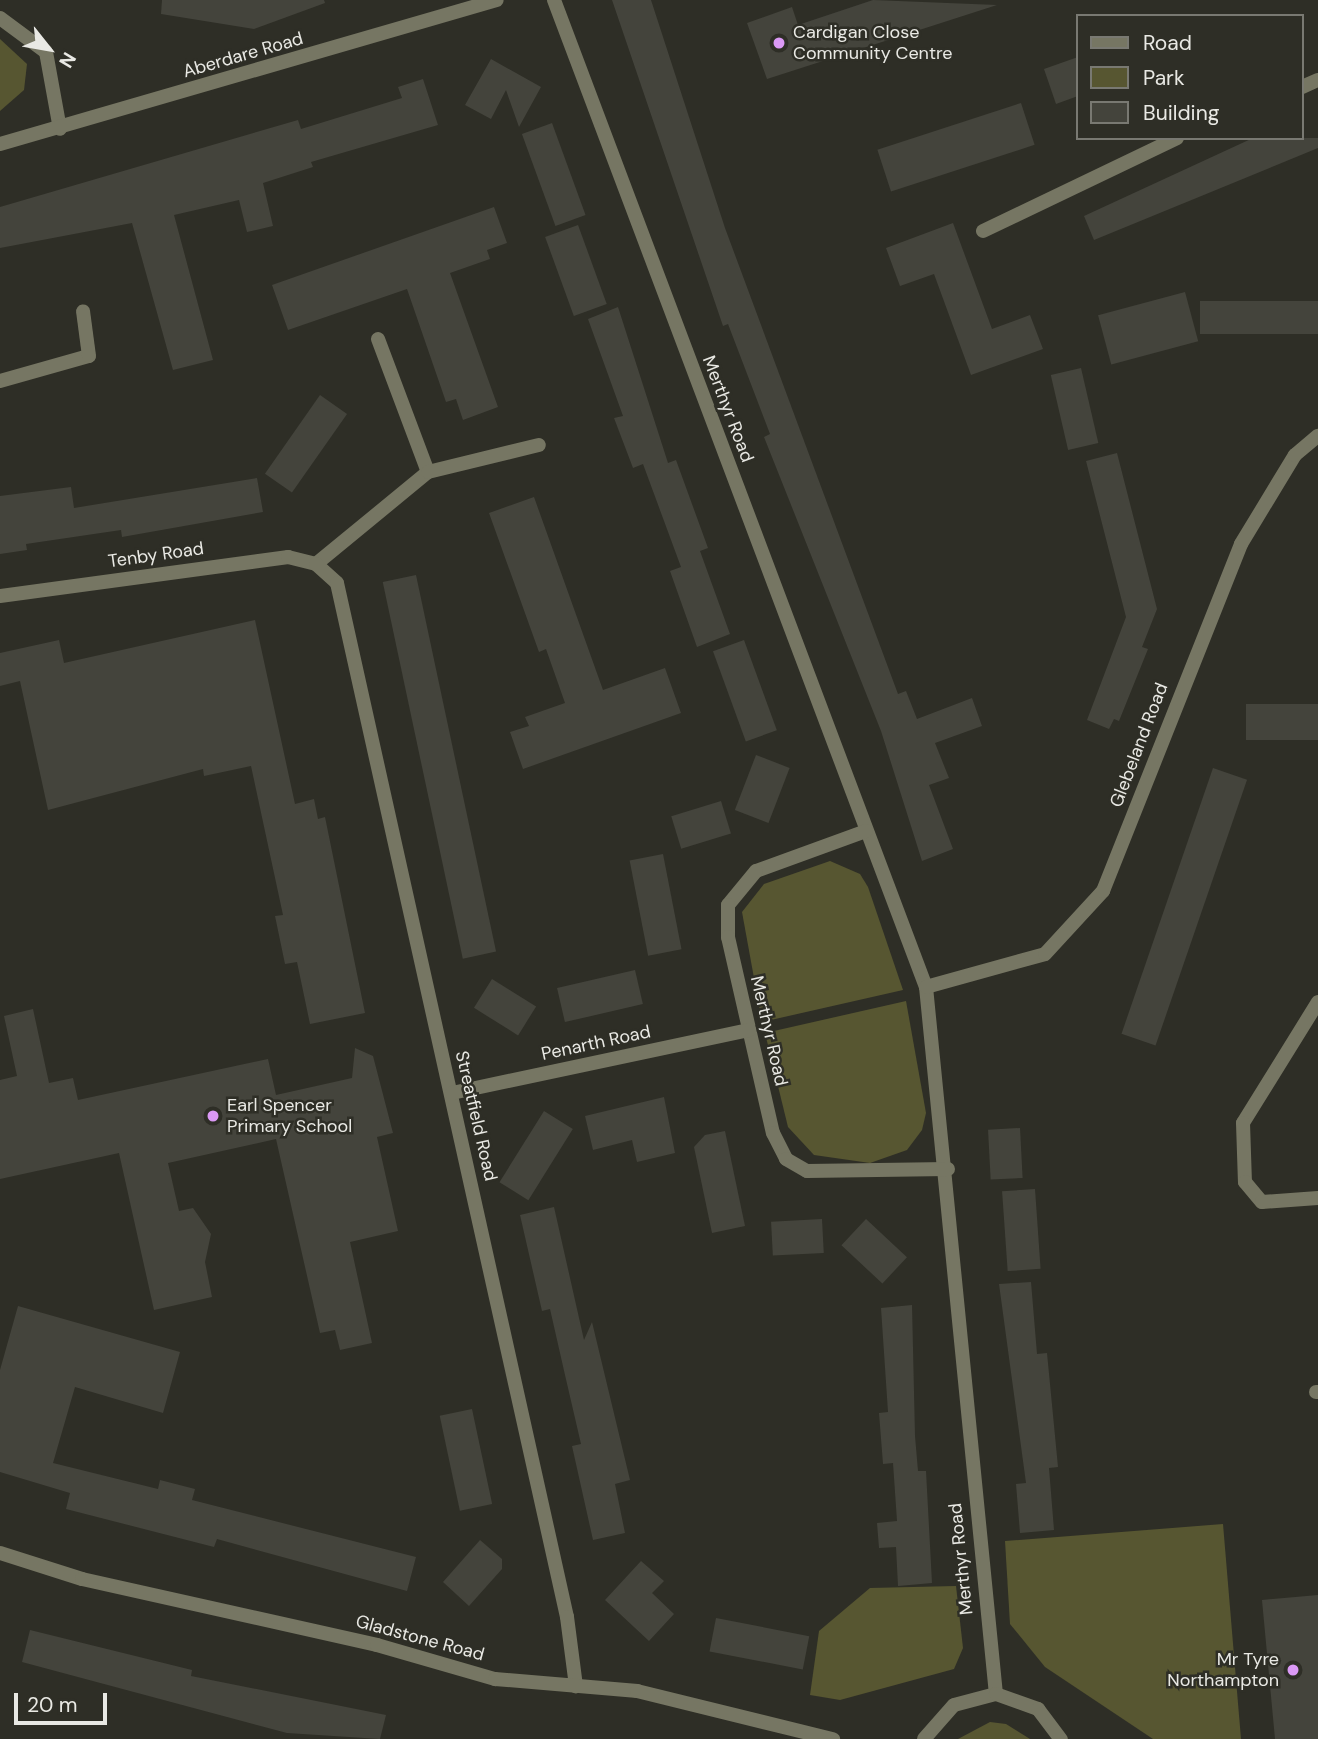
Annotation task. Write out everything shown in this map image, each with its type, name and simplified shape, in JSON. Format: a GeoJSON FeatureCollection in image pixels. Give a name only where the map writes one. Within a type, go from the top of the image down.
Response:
{"type":"FeatureCollection","features":[{"type":"Feature","properties":{"kind":"street","name":"Aberdare Road"},"geometry":{"type":"LineString","coordinates":[[0,144],[60,129],[497,0]]}},
{"type":"Feature","properties":{"kind":"street","name":"Merthyr Road"},"geometry":{"type":"LineString","coordinates":[[554,0],[926,987],[948,1169],[996,1694]]}},
{"type":"Feature","properties":{"kind":"street"},"geometry":{"type":"LineString","coordinates":[[0,18],[46,52],[60,129]]}},
{"type":"Feature","properties":{"kind":"street"},"geometry":{"type":"LineString","coordinates":[[983,231],[1173,140]]}},
{"type":"Feature","properties":{"kind":"street"},"geometry":{"type":"LineString","coordinates":[[0,381],[89,356],[83,311]]}},
{"type":"Feature","properties":{"kind":"street"},"geometry":{"type":"LineString","coordinates":[[378,339],[428,472]]}},
{"type":"Feature","properties":{"kind":"street","name":"Glebeland Road"},"geometry":{"type":"LineString","coordinates":[[926,987],[1045,954],[1103,891],[1241,544],[1295,455],[1318,436]]}},
{"type":"Feature","properties":{"kind":"street"},"geometry":{"type":"LineString","coordinates":[[316,564],[428,472],[539,445]]}},
{"type":"Feature","properties":{"kind":"street","name":"Tenby Road"},"geometry":{"type":"LineString","coordinates":[[0,596],[288,557],[316,564]]}},
{"type":"Feature","properties":{"kind":"street","name":"Streatfield Road"},"geometry":{"type":"LineString","coordinates":[[316,564],[337,583],[568,1617],[576,1686]]}},
{"type":"Feature","properties":{"kind":"street","name":"Merthyr Road"},"geometry":{"type":"LineString","coordinates":[[866,831],[757,871],[735,892],[728,937],[773,1133],[793,1165],[832,1174],[948,1169]]}},
{"type":"Feature","properties":{"kind":"street"},"geometry":{"type":"LineString","coordinates":[[1318,1002],[1243,1123],[1245,1182],[1262,1202],[1318,1198]]}},
{"type":"Feature","properties":{"kind":"street","name":"Penarth Road"},"geometry":{"type":"LineString","coordinates":[[452,1093],[749,1030]]}},
{"type":"Feature","properties":{"kind":"street","name":"Gladstone Road"},"geometry":{"type":"LineString","coordinates":[[0,1553],[82,1579],[377,1645],[495,1679],[638,1691],[834,1739]]}},
{"type":"Feature","properties":{"kind":"street"},"geometry":{"type":"LineString","coordinates":[[925,1739],[954,1705],[996,1694],[1038,1709],[1062,1739]]}},
{"type":"Feature","properties":{"kind":"green space"},"geometry":{"type":"Polygon","coordinates":[[[0,39],[27,64],[24,90],[0,111],[0,39]]]}},
{"type":"Feature","properties":{"kind":"green space"},"geometry":{"type":"Polygon","coordinates":[[[830,861],[860,874],[868,887],[903,990],[762,1022],[742,912],[764,884],[830,861]]]}},
{"type":"Feature","properties":{"kind":"green space"},"geometry":{"type":"Polygon","coordinates":[[[906,1001],[926,1113],[922,1130],[907,1150],[870,1163],[814,1155],[788,1127],[765,1033],[906,1001]]]}},
{"type":"Feature","properties":{"kind":"green space"},"geometry":{"type":"Polygon","coordinates":[[[1223,1524],[1241,1739],[1153,1739],[1045,1667],[1010,1624],[1005,1541],[1223,1524]]]}},
{"type":"Feature","properties":{"kind":"green space"},"geometry":{"type":"Polygon","coordinates":[[[956,1586],[963,1648],[954,1669],[840,1700],[810,1695],[819,1631],[870,1588],[956,1586]]]}},
{"type":"Feature","properties":{"kind":"green space"},"geometry":{"type":"Polygon","coordinates":[[[990,1722],[1006,1724],[1030,1739],[958,1739],[990,1722]]]}},
{"type":"Feature","properties":{"kind":"building"},"geometry":{"type":"Polygon","coordinates":[[[162,0],[324,0],[325,3],[254,29],[161,14],[162,0]]]}},
{"type":"Feature","properties":{"kind":"building"},"geometry":{"type":"Polygon","coordinates":[[[612,0],[651,0],[725,228],[898,694],[906,691],[917,719],[972,698],[982,726],[935,743],[949,778],[929,785],[953,849],[922,861],[881,731],[764,437],[770,434],[728,324],[723,326],[612,0]]]}},
{"type":"Feature","properties":{"kind":"building"},"geometry":{"type":"Polygon","coordinates":[[[873,0],[997,5],[767,79],[747,23],[792,7],[798,25],[873,0]]]}},
{"type":"Feature","properties":{"kind":"building"},"geometry":{"type":"Polygon","coordinates":[[[1076,58],[1076,97],[1056,104],[1044,69],[1076,58]]]}},
{"type":"Feature","properties":{"kind":"building"},"geometry":{"type":"Polygon","coordinates":[[[491,59],[541,87],[519,127],[506,90],[491,119],[465,105],[491,59]]]}},
{"type":"Feature","properties":{"kind":"building"},"geometry":{"type":"Polygon","coordinates":[[[423,79],[438,125],[311,162],[313,167],[263,183],[273,226],[247,232],[239,200],[174,215],[213,360],[173,370],[132,223],[0,248],[0,207],[298,120],[301,129],[402,98],[398,87],[423,79]]]}},
{"type":"Feature","properties":{"kind":"building"},"geometry":{"type":"Polygon","coordinates":[[[1021,103],[1035,145],[891,192],[877,150],[1021,103]]]}},
{"type":"Feature","properties":{"kind":"building"},"geometry":{"type":"Polygon","coordinates":[[[552,123],[586,215],[555,226],[522,134],[552,123]]]}},
{"type":"Feature","properties":{"kind":"building"},"geometry":{"type":"Polygon","coordinates":[[[1318,138],[1318,148],[1094,240],[1084,216],[1249,140],[1318,138]]]}},
{"type":"Feature","properties":{"kind":"building"},"geometry":{"type":"Polygon","coordinates":[[[494,207],[507,243],[487,250],[490,259],[450,273],[498,407],[463,420],[456,399],[446,402],[407,289],[288,330],[272,285],[494,207]]]}},
{"type":"Feature","properties":{"kind":"building"},"geometry":{"type":"Polygon","coordinates":[[[953,223],[992,329],[1030,315],[1043,349],[971,375],[934,274],[900,286],[886,248],[953,223]]]}},
{"type":"Feature","properties":{"kind":"building"},"geometry":{"type":"Polygon","coordinates":[[[578,225],[607,304],[574,316],[545,237],[578,225]]]}},
{"type":"Feature","properties":{"kind":"building"},"geometry":{"type":"Polygon","coordinates":[[[1185,292],[1198,341],[1111,365],[1098,315],[1185,292]]]}},
{"type":"Feature","properties":{"kind":"building"},"geometry":{"type":"Polygon","coordinates":[[[1200,301],[1318,301],[1318,334],[1200,334],[1200,301]]]}},
{"type":"Feature","properties":{"kind":"building"},"geometry":{"type":"Polygon","coordinates":[[[618,307],[668,463],[676,460],[708,548],[700,551],[730,634],[697,647],[670,571],[681,567],[643,464],[633,468],[614,418],[623,416],[588,319],[618,307]]]}},
{"type":"Feature","properties":{"kind":"building"},"geometry":{"type":"Polygon","coordinates":[[[1081,368],[1098,443],[1068,450],[1051,375],[1081,368]]]}},
{"type":"Feature","properties":{"kind":"building"},"geometry":{"type":"Polygon","coordinates":[[[320,395],[347,414],[292,493],[265,474],[320,395]]]}},
{"type":"Feature","properties":{"kind":"building"},"geometry":{"type":"Polygon","coordinates":[[[1117,453],[1157,609],[1142,647],[1148,649],[1119,721],[1114,719],[1109,729],[1087,720],[1126,617],[1086,461],[1117,453]]]}},
{"type":"Feature","properties":{"kind":"building"},"geometry":{"type":"Polygon","coordinates":[[[257,478],[263,512],[122,537],[121,530],[26,544],[27,550],[0,554],[0,496],[71,487],[74,508],[257,478]]]}},
{"type":"Feature","properties":{"kind":"building"},"geometry":{"type":"Polygon","coordinates":[[[534,497],[603,690],[665,668],[681,713],[523,769],[510,732],[529,726],[525,717],[565,703],[546,649],[539,652],[489,513],[534,497]]]}},
{"type":"Feature","properties":{"kind":"building"},"geometry":{"type":"Polygon","coordinates":[[[416,575],[496,952],[463,959],[383,582],[416,575]]]}},
{"type":"Feature","properties":{"kind":"building"},"geometry":{"type":"Polygon","coordinates":[[[255,620],[295,804],[314,799],[318,819],[325,817],[365,1013],[310,1024],[297,962],[285,964],[275,916],[283,915],[251,766],[204,776],[203,769],[48,810],[20,681],[0,686],[0,653],[59,640],[64,663],[255,620]]]}},
{"type":"Feature","properties":{"kind":"building"},"geometry":{"type":"Polygon","coordinates":[[[744,640],[777,730],[746,741],[713,651],[744,640]]]}},
{"type":"Feature","properties":{"kind":"building"},"geometry":{"type":"Polygon","coordinates":[[[1246,704],[1318,704],[1318,740],[1246,740],[1246,704]]]}},
{"type":"Feature","properties":{"kind":"building"},"geometry":{"type":"Polygon","coordinates":[[[756,755],[790,768],[768,823],[735,810],[756,755]]]}},
{"type":"Feature","properties":{"kind":"building"},"geometry":{"type":"Polygon","coordinates":[[[1213,768],[1247,780],[1156,1045],[1122,1034],[1213,768]]]}},
{"type":"Feature","properties":{"kind":"building"},"geometry":{"type":"Polygon","coordinates":[[[721,801],[731,834],[681,849],[671,816],[721,801]]]}},
{"type":"Feature","properties":{"kind":"building"},"geometry":{"type":"Polygon","coordinates":[[[663,854],[682,949],[648,956],[630,860],[663,854]]]}},
{"type":"Feature","properties":{"kind":"building"},"geometry":{"type":"Polygon","coordinates":[[[635,970],[643,1004],[565,1022],[557,988],[635,970]]]}},
{"type":"Feature","properties":{"kind":"building"},"geometry":{"type":"Polygon","coordinates":[[[492,979],[536,1007],[518,1035],[474,1008],[492,979]]]}},
{"type":"Feature","properties":{"kind":"building","name":"Earl Spencer Primary School"},"geometry":{"type":"Polygon","coordinates":[[[33,1009],[49,1083],[73,1078],[78,1100],[268,1059],[276,1095],[352,1078],[355,1048],[373,1056],[393,1133],[377,1137],[398,1231],[350,1242],[372,1343],[340,1350],[335,1330],[320,1333],[276,1139],[168,1163],[179,1211],[193,1208],[211,1234],[205,1262],[212,1297],[154,1310],[119,1153],[0,1179],[0,1080],[17,1076],[4,1016],[33,1009]]]}},
{"type":"Feature","properties":{"kind":"building"},"geometry":{"type":"Polygon","coordinates":[[[664,1097],[675,1153],[637,1162],[632,1140],[593,1150],[585,1116],[664,1097]]]}},
{"type":"Feature","properties":{"kind":"building"},"geometry":{"type":"Polygon","coordinates":[[[544,1111],[573,1129],[528,1200],[499,1182],[544,1111]]]}},
{"type":"Feature","properties":{"kind":"building"},"geometry":{"type":"Polygon","coordinates":[[[1020,1128],[1023,1178],[991,1180],[988,1130],[1020,1128]]]}},
{"type":"Feature","properties":{"kind":"building"},"geometry":{"type":"Polygon","coordinates":[[[725,1131],[745,1226],[712,1233],[694,1147],[705,1135],[725,1131]]]}},
{"type":"Feature","properties":{"kind":"building"},"geometry":{"type":"Polygon","coordinates":[[[1035,1189],[1041,1269],[1008,1271],[1002,1191],[1035,1189]]]}},
{"type":"Feature","properties":{"kind":"building"},"geometry":{"type":"Polygon","coordinates":[[[554,1207],[584,1340],[592,1322],[630,1480],[615,1484],[625,1533],[593,1540],[572,1446],[581,1444],[550,1309],[542,1311],[520,1215],[554,1207]]]}},
{"type":"Feature","properties":{"kind":"building"},"geometry":{"type":"Polygon","coordinates":[[[822,1219],[824,1253],[773,1256],[771,1222],[822,1219]]]}},
{"type":"Feature","properties":{"kind":"building"},"geometry":{"type":"Polygon","coordinates":[[[866,1219],[907,1257],[882,1284],[841,1245],[866,1219]]]}},
{"type":"Feature","properties":{"kind":"building"},"geometry":{"type":"Polygon","coordinates":[[[1031,1282],[1037,1354],[1047,1353],[1058,1467],[1049,1468],[1054,1530],[1020,1533],[1016,1484],[1026,1483],[999,1284],[1031,1282]]]}},
{"type":"Feature","properties":{"kind":"building"},"geometry":{"type":"Polygon","coordinates":[[[912,1305],[915,1436],[918,1471],[926,1471],[932,1583],[898,1586],[896,1547],[879,1548],[877,1523],[897,1521],[893,1463],[883,1464],[879,1413],[888,1412],[881,1308],[912,1305]]]}},
{"type":"Feature","properties":{"kind":"building"},"geometry":{"type":"Polygon","coordinates":[[[18,1306],[180,1352],[163,1413],[75,1387],[53,1463],[158,1489],[160,1480],[195,1489],[192,1500],[416,1557],[407,1591],[217,1539],[214,1547],[66,1509],[70,1493],[0,1472],[0,1370],[18,1306]]]}},
{"type":"Feature","properties":{"kind":"building"},"geometry":{"type":"Polygon","coordinates":[[[472,1409],[492,1504],[460,1511],[440,1416],[472,1409]]]}},
{"type":"Feature","properties":{"kind":"building"},"geometry":{"type":"Polygon","coordinates":[[[480,1540],[502,1559],[502,1569],[469,1606],[443,1582],[480,1540]]]}},
{"type":"Feature","properties":{"kind":"building"},"geometry":{"type":"Polygon","coordinates":[[[641,1561],[664,1581],[652,1593],[674,1614],[649,1641],[605,1600],[641,1561]]]}},
{"type":"Feature","properties":{"kind":"building","name":"Mr Tyre Northampton"},"geometry":{"type":"Polygon","coordinates":[[[1318,1595],[1318,1739],[1275,1739],[1262,1600],[1318,1595]]]}},
{"type":"Feature","properties":{"kind":"building"},"geometry":{"type":"Polygon","coordinates":[[[716,1618],[809,1636],[803,1670],[710,1651],[716,1618]]]}},
{"type":"Feature","properties":{"kind":"building"},"geometry":{"type":"Polygon","coordinates":[[[30,1630],[192,1670],[191,1676],[386,1715],[380,1739],[287,1733],[22,1662],[30,1630]]]}},
{"type":"Feature","properties":{"kind":"place","name":"Cardigan Close Community Centre"},"geometry":{"type":"Point","coordinates":[779,43]}},
{"type":"Feature","properties":{"kind":"place","name":"Earl Spencer Primary School"},"geometry":{"type":"Point","coordinates":[213,1116]}},
{"type":"Feature","properties":{"kind":"place","name":"Mr Tyre Northampton"},"geometry":{"type":"Point","coordinates":[1293,1670]}}]}
